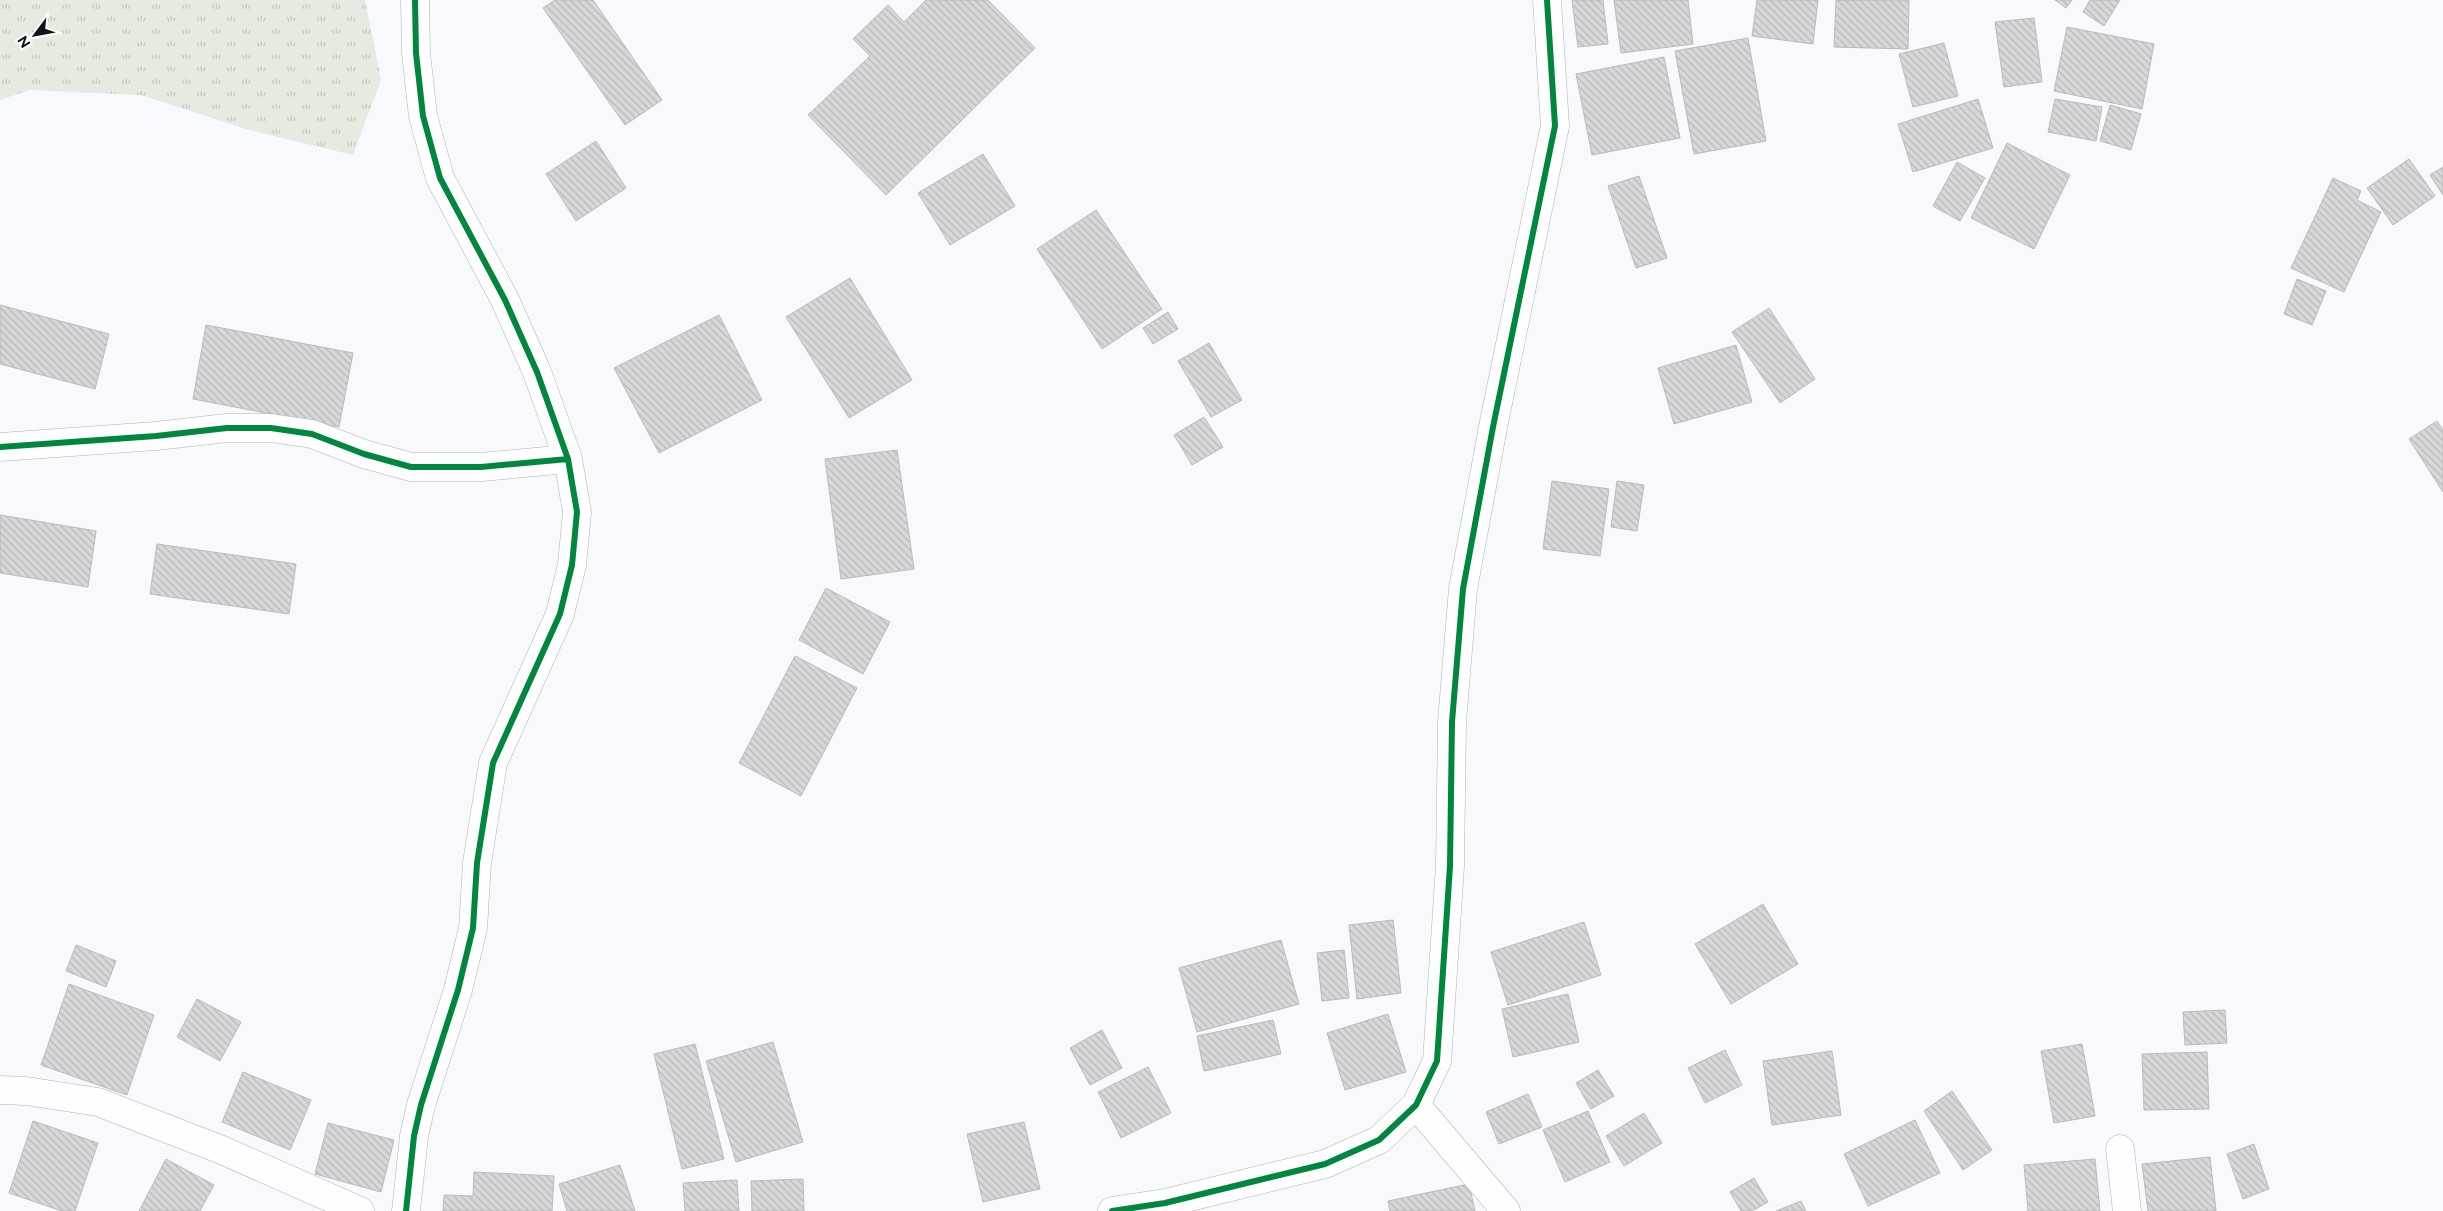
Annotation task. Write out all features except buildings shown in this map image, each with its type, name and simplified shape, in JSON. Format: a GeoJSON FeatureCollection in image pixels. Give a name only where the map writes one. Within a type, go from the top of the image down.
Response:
{"type":"FeatureCollection","features":[{"type":"Feature","properties":{"kind":"street"},"geometry":{"type":"LineString","coordinates":[[406,1211],[414,1136],[421,1105],[458,990],[472,928],[477,863],[493,763],[560,614],[572,565],[577,512],[568,459],[537,372],[509,309],[440,178],[422,116],[416,53],[415,0]]}},
{"type":"Feature","properties":{"kind":"street"},"geometry":{"type":"LineString","coordinates":[[1112,1211],[1164,1207],[1325,1164],[1379,1140],[1416,1105],[1437,1061],[1450,866],[1452,722],[1463,589],[1493,427],[1555,126],[1547,0]]}},
{"type":"Feature","properties":{"kind":"street"},"geometry":{"type":"LineString","coordinates":[[0,448],[156,436],[227,428],[271,428],[312,434],[364,454],[411,467],[481,467],[568,459]]}},
{"type":"Feature","properties":{"kind":"street"},"geometry":{"type":"LineString","coordinates":[[0,1090],[26,1091],[98,1102],[222,1150],[360,1211]]}},
{"type":"Feature","properties":{"kind":"street"},"geometry":{"type":"LineString","coordinates":[[1416,1105],[1506,1211]]}},
{"type":"Feature","properties":{"kind":"street"},"geometry":{"type":"LineString","coordinates":[[2120,1149],[2128,1211]]}},
{"type":"Feature","properties":{"kind":"green space"},"geometry":{"type":"Polygon","coordinates":[[[0,0],[365,0],[381,80],[353,155],[249,130],[141,95],[30,90],[0,100],[0,0]]]}},
{"type":"Feature","properties":{"kind":"cycle path"},"geometry":{"type":"LineString","coordinates":[[406,1211],[414,1136],[421,1105],[458,990],[473,928],[477,863],[493,763],[560,614],[572,565],[577,512],[568,459],[537,372],[505,300],[440,178],[423,116],[416,53],[415,0]]}},
{"type":"Feature","properties":{"kind":"cycle path"},"geometry":{"type":"LineString","coordinates":[[1112,1211],[1165,1203],[1325,1164],[1379,1140],[1416,1105],[1437,1061],[1450,866],[1452,722],[1463,589],[1493,427],[1555,126],[1547,0]]}},
{"type":"Feature","properties":{"kind":"cycle path"},"geometry":{"type":"LineString","coordinates":[[0,447],[156,436],[227,428],[271,428],[312,434],[364,454],[411,467],[481,467],[568,459]]}}]}
